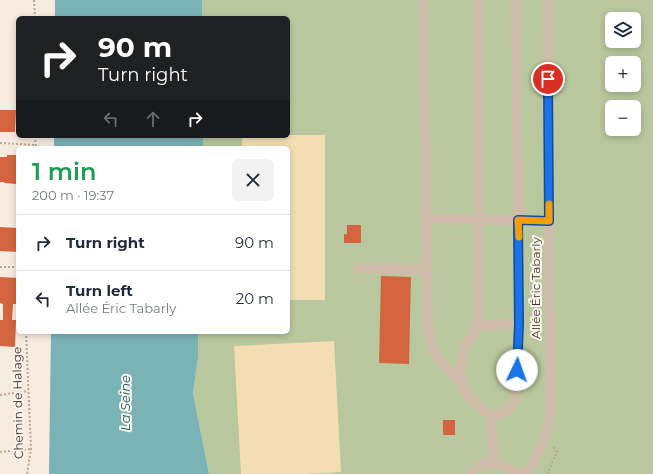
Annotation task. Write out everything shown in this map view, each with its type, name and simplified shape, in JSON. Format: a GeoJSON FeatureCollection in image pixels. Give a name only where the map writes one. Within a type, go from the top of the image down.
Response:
{"type":"FeatureCollection","features":[{"type":"Feature","properties":{"kind":"street"},"geometry":{"type":"LineString","coordinates":[[423,0],[428,327],[433,349],[444,364],[463,384]]}},
{"type":"Feature","properties":{"kind":"street"},"geometry":{"type":"LineString","coordinates":[[479,0],[478,325],[464,349],[460,370],[464,390],[476,404],[491,416],[494,463]]}},
{"type":"Feature","properties":{"kind":"street"},"geometry":{"type":"LineString","coordinates":[[491,416],[511,408],[515,401],[519,324],[516,0]]}},
{"type":"Feature","properties":{"kind":"street","name":"Allée Éric Tabarly"},"geometry":{"type":"LineString","coordinates":[[526,474],[542,445],[550,421],[548,0]]}},
{"type":"Feature","properties":{"kind":"street"},"geometry":{"type":"LineString","coordinates":[[426,219],[549,221]]}},
{"type":"Feature","properties":{"kind":"street"},"geometry":{"type":"LineString","coordinates":[[358,268],[427,270]]}},
{"type":"Feature","properties":{"kind":"street"},"geometry":{"type":"LineString","coordinates":[[478,325],[519,324]]}},
{"type":"Feature","properties":{"kind":"street"},"geometry":{"type":"LineString","coordinates":[[471,474],[477,468],[486,464],[494,463],[522,474]]}},
{"type":"Feature","properties":{"kind":"path"},"geometry":{"type":"LineString","coordinates":[[34,0],[35,16]]}},
{"type":"Feature","properties":{"kind":"path"},"geometry":{"type":"LineString","coordinates":[[0,143],[36,144],[35,138]]}},
{"type":"Feature","properties":{"kind":"path"},"geometry":{"type":"LineString","coordinates":[[0,267],[16,268]]}},
{"type":"Feature","properties":{"kind":"path","name":"Chemin de Halage"},"geometry":{"type":"LineString","coordinates":[[26,334],[31,449],[28,474]]}},
{"type":"Feature","properties":{"kind":"path"},"geometry":{"type":"LineString","coordinates":[[0,395],[28,391]]}},
{"type":"Feature","properties":{"kind":"path"},"geometry":{"type":"LineString","coordinates":[[546,434],[557,452],[547,474]]}},
{"type":"Feature","properties":{"kind":"path"},"geometry":{"type":"LineString","coordinates":[[0,452],[31,449]]}},
{"type":"Feature","properties":{"kind":"green space"},"geometry":{"type":"Polygon","coordinates":[[[202,0],[653,0],[653,474],[209,474],[193,393],[198,358],[198,334],[290,334],[290,146],[203,146],[203,138],[290,138],[290,16],[202,16],[202,0]]]}},
{"type":"Feature","properties":{"kind":"sand"},"geometry":{"type":"Polygon","coordinates":[[[290,135],[325,135],[325,300],[290,300],[290,146],[242,146],[242,138],[290,138],[290,135]]]}},
{"type":"Feature","properties":{"kind":"sand"},"geometry":{"type":"Polygon","coordinates":[[[334,341],[341,472],[307,474],[241,474],[234,346],[334,341]]]}},
{"type":"Feature","properties":{"kind":"water"},"geometry":{"type":"Polygon","coordinates":[[[55,0],[202,0],[202,16],[55,16],[55,0]]]}},
{"type":"Feature","properties":{"kind":"water"},"geometry":{"type":"Polygon","coordinates":[[[54,138],[203,138],[203,146],[54,146],[54,138]]]}},
{"type":"Feature","properties":{"kind":"water","name":"La Seine"},"geometry":{"type":"Polygon","coordinates":[[[51,334],[198,334],[198,358],[193,393],[209,474],[49,474],[51,334]]]}},
{"type":"Feature","properties":{"kind":"building"},"geometry":{"type":"Polygon","coordinates":[[[0,110],[16,110],[15,132],[0,132],[0,110]]]}},
{"type":"Feature","properties":{"kind":"building"},"geometry":{"type":"Polygon","coordinates":[[[7,155],[16,155],[16,184],[0,182],[0,157],[7,157],[7,155]]]}},
{"type":"Feature","properties":{"kind":"building"},"geometry":{"type":"Polygon","coordinates":[[[347,225],[361,225],[361,243],[344,243],[344,234],[347,234],[347,225]]]}},
{"type":"Feature","properties":{"kind":"building"},"geometry":{"type":"Polygon","coordinates":[[[0,227],[16,228],[16,252],[0,251],[0,227]]]}},
{"type":"Feature","properties":{"kind":"building"},"geometry":{"type":"Polygon","coordinates":[[[381,276],[411,277],[409,364],[379,363],[381,276]]]}},
{"type":"Feature","properties":{"kind":"building"},"geometry":{"type":"Polygon","coordinates":[[[0,277],[16,278],[16,304],[13,304],[12,320],[16,320],[15,347],[0,346],[0,320],[3,320],[3,304],[0,303],[0,277]]]}},
{"type":"Feature","properties":{"kind":"building"},"geometry":{"type":"Polygon","coordinates":[[[443,420],[455,420],[455,435],[443,435],[443,420]]]}},
{"type":"Feature","properties":{"kind":"slow traffic"},"geometry":{"type":"LineString","coordinates":[[519,237],[518,220],[549,221],[549,204]]}},
{"type":"Feature","properties":{"kind":"route"},"geometry":{"type":"LineString","coordinates":[[517,370],[519,324],[518,220],[549,221],[548,79]]}}]}
